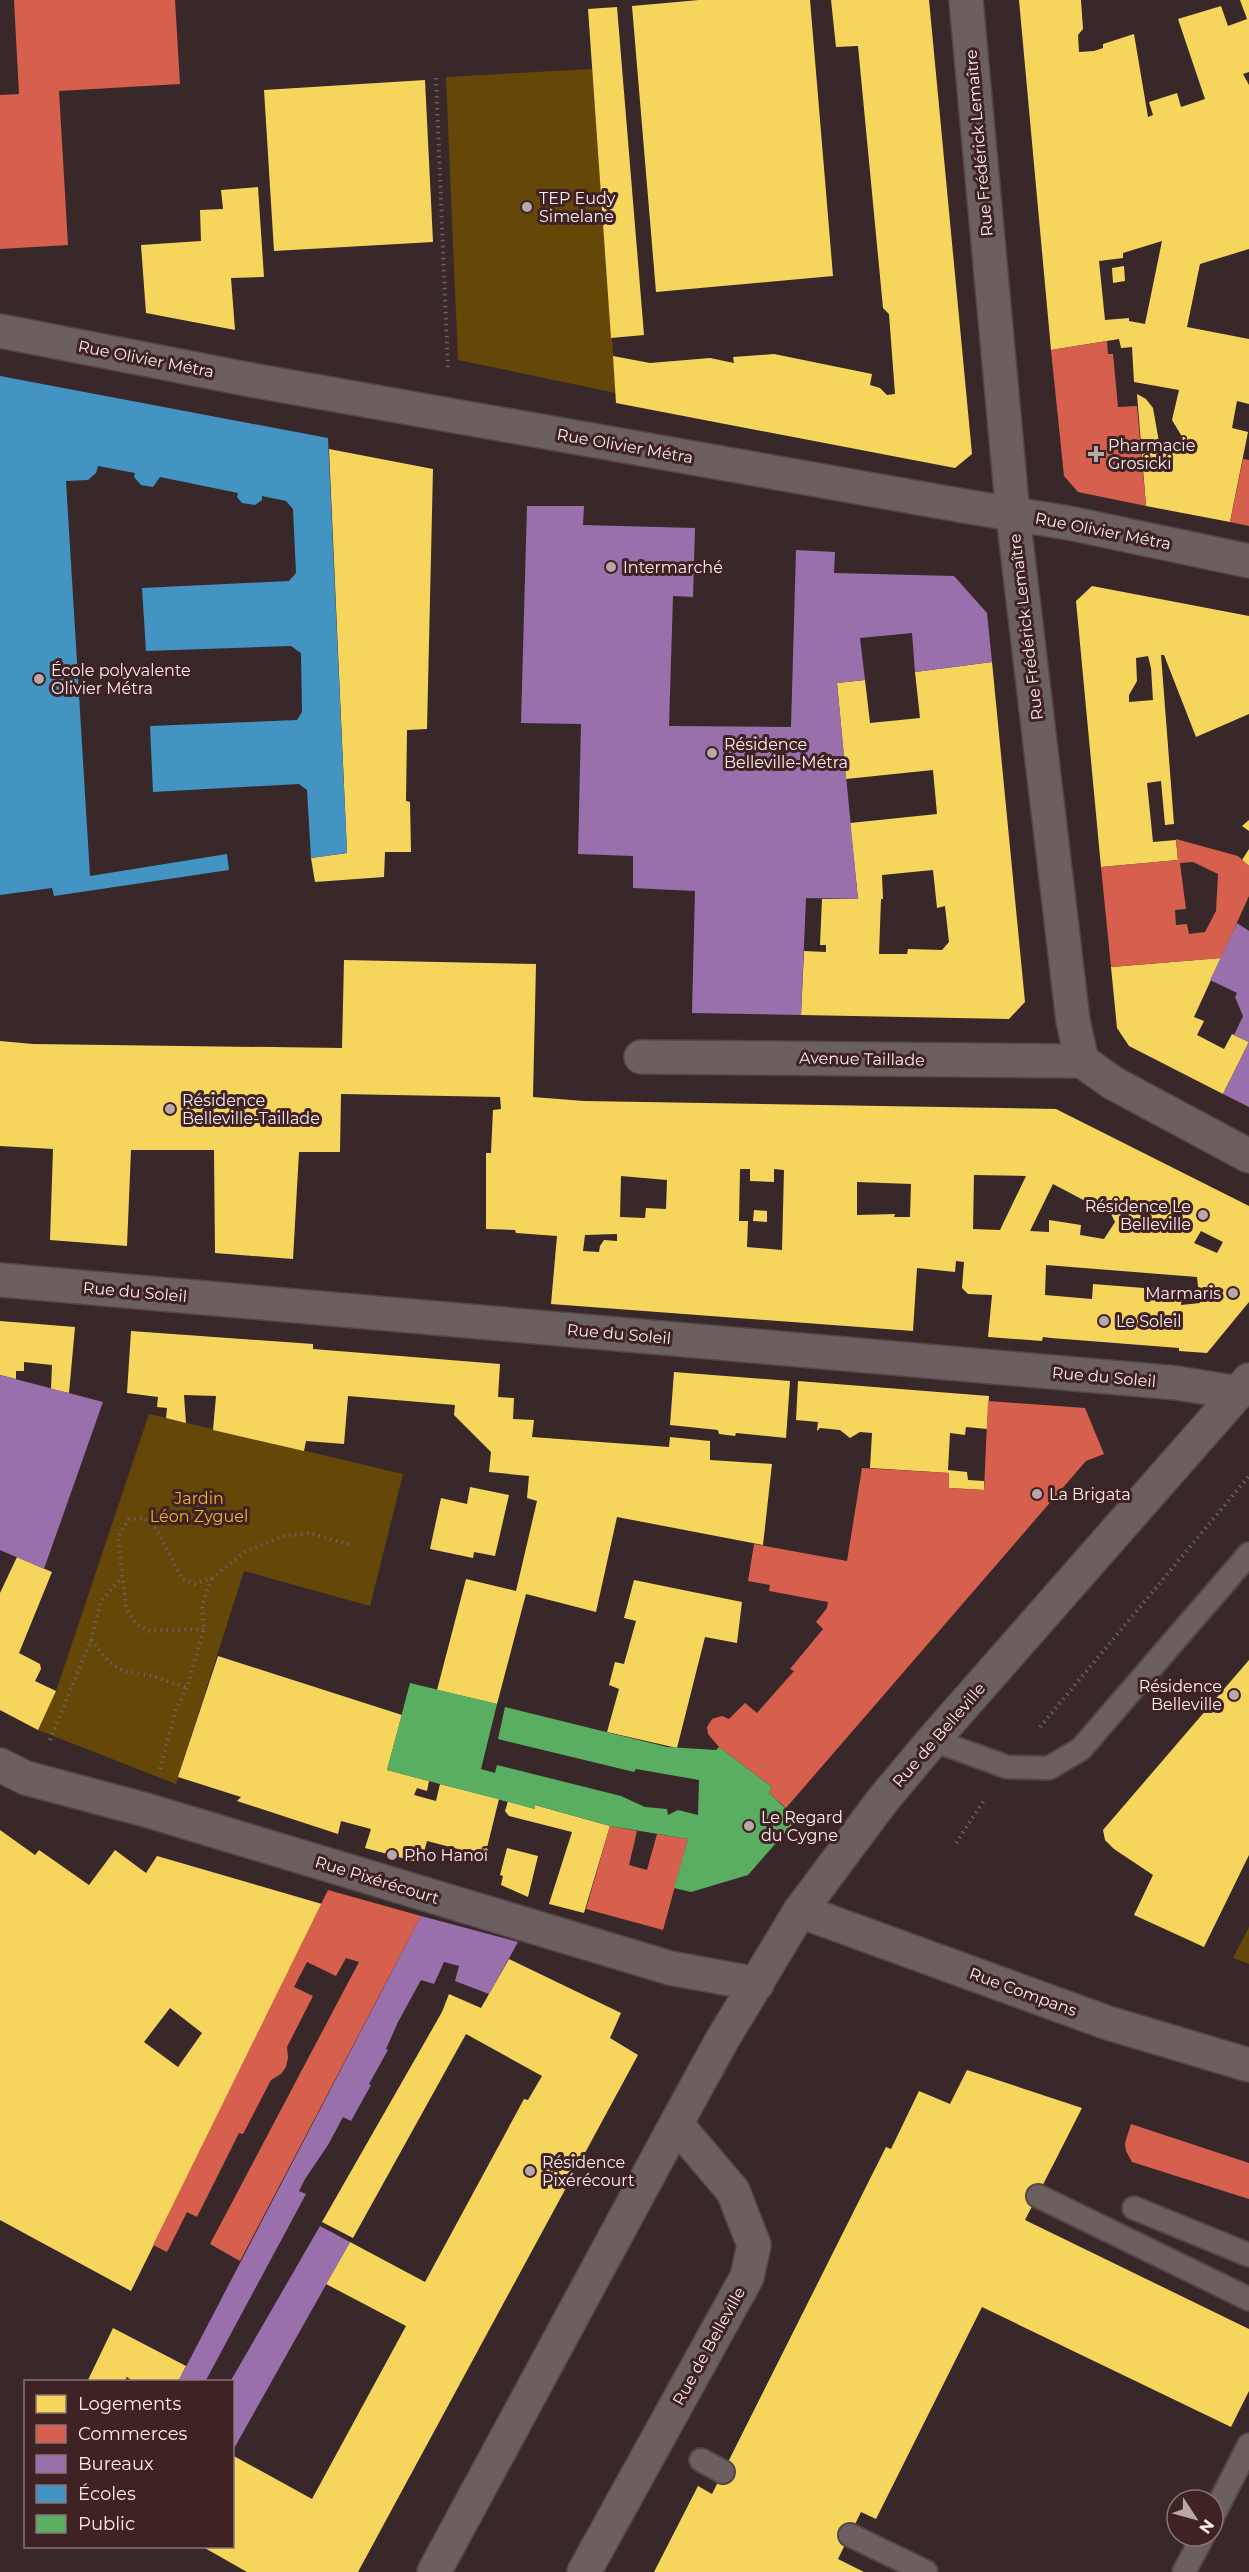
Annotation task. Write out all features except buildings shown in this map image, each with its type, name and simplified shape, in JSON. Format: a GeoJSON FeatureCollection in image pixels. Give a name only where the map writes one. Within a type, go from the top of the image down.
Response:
{"type":"FeatureCollection","features":[{"type":"Feature","properties":{"kind":"street","name":"Rue Frédérick Lemaître"},"geometry":{"type":"LineString","coordinates":[[966,0],[1013,514],[1071,1009],[1082,1061]]}},
{"type":"Feature","properties":{"kind":"street","name":"Rue Olivier Métra"},"geometry":{"type":"LineString","coordinates":[[0,331],[268,383],[1069,523],[1249,561]]}},
{"type":"Feature","properties":{"kind":"street","name":"Avenue Taillade"},"geometry":{"type":"LineString","coordinates":[[642,1057],[1082,1061]]}},
{"type":"Feature","properties":{"kind":"street"},"geometry":{"type":"LineString","coordinates":[[1082,1061],[1113,1083],[1249,1156]]}},
{"type":"Feature","properties":{"kind":"street","name":"Rue du Soleil"},"geometry":{"type":"LineString","coordinates":[[0,1280],[1244,1387]]}},
{"type":"Feature","properties":{"kind":"street","name":"Rue de Belleville"},"geometry":{"type":"LineString","coordinates":[[434,2572],[676,2124],[800,1911],[882,1801],[933,1740],[1244,1387]]}},
{"type":"Feature","properties":{"kind":"street","name":"Rue Pixérécourt"},"geometry":{"type":"LineString","coordinates":[[0,1765],[26,1778],[146,1810],[670,1968],[757,1984]]}},
{"type":"Feature","properties":{"kind":"street","name":"Rue Compans"},"geometry":{"type":"LineString","coordinates":[[800,1911],[1108,2023],[1249,2065]]}},
{"type":"Feature","properties":{"kind":"street","name":"Rue de Belleville"},"geometry":{"type":"LineString","coordinates":[[584,2572],[747,2277],[754,2245],[733,2191],[676,2124]]}},
{"type":"Feature","properties":{"kind":"lane"},"geometry":{"type":"LineString","coordinates":[[933,1740],[1007,1767],[1049,1768],[1081,1749],[1249,1554]]}},
{"type":"Feature","properties":{"kind":"lane"},"geometry":{"type":"LineString","coordinates":[[1038,2196],[1249,2299]]}},
{"type":"Feature","properties":{"kind":"lane"},"geometry":{"type":"LineString","coordinates":[[1134,2208],[1249,2255]]}},
{"type":"Feature","properties":{"kind":"lane"},"geometry":{"type":"LineString","coordinates":[[1225,2492],[1249,2445]]}},
{"type":"Feature","properties":{"kind":"lane"},"geometry":{"type":"LineString","coordinates":[[701,2460],[723,2472]]}},
{"type":"Feature","properties":{"kind":"lane"},"geometry":{"type":"LineString","coordinates":[[850,2535],[926,2572]]}},
{"type":"Feature","properties":{"kind":"lane"},"geometry":{"type":"LineString","coordinates":[[1184,2572],[1197,2548]]}},
{"type":"Feature","properties":{"kind":"path"},"geometry":{"type":"LineString","coordinates":[[436,78],[448,375]]}},
{"type":"Feature","properties":{"kind":"path"},"geometry":{"type":"LineString","coordinates":[[956,1843],[1007,1767],[1249,1476]]}},
{"type":"Feature","properties":{"kind":"path"},"geometry":{"type":"LineString","coordinates":[[204,1629],[150,1631],[136,1624],[126,1607],[118,1537],[129,1519],[144,1518],[157,1530],[172,1563],[182,1578],[195,1584],[212,1578],[245,1552],[283,1536],[310,1533],[350,1545]]}},
{"type":"Feature","properties":{"kind":"path"},"geometry":{"type":"LineString","coordinates":[[49,1744],[91,1640],[101,1601],[121,1578]]}},
{"type":"Feature","properties":{"kind":"path"},"geometry":{"type":"LineString","coordinates":[[146,1810],[158,1778],[176,1709],[187,1688],[204,1629],[202,1605],[212,1578]]}},
{"type":"Feature","properties":{"kind":"path"},"geometry":{"type":"LineString","coordinates":[[91,1640],[109,1662],[123,1671],[153,1676],[187,1688]]}},
{"type":"Feature","properties":{"kind":"green space","name":"TEP Eudy Simelane"},"geometry":{"type":"Polygon","coordinates":[[[592,69],[616,393],[458,360],[446,77],[592,69]]]}},
{"type":"Feature","properties":{"kind":"green space","name":"Jardin Léon Zyguel"},"geometry":{"type":"Polygon","coordinates":[[[149,1414],[403,1474],[370,1606],[244,1571],[176,1784],[38,1730],[56,1691],[149,1414]]]}},
{"type":"Feature","properties":{"kind":"green space"},"geometry":{"type":"Polygon","coordinates":[[[1249,1927],[1249,1964],[1233,1958],[1249,1927]]]}},
{"type":"Feature","properties":{"kind":"place","name":"TEP Eudy Simelane"},"geometry":{"type":"Point","coordinates":[527,207]}},
{"type":"Feature","properties":{"kind":"place","name":"Pharmacie Grosicki"},"geometry":{"type":"Point","coordinates":[1096,454]}},
{"type":"Feature","properties":{"kind":"place","name":"Intermarché"},"geometry":{"type":"Point","coordinates":[611,567]}},
{"type":"Feature","properties":{"kind":"place","name":"École polyvalente Olivier Métra"},"geometry":{"type":"Point","coordinates":[39,679]}},
{"type":"Feature","properties":{"kind":"place","name":"Résidence Belleville-Métra"},"geometry":{"type":"Point","coordinates":[712,753]}},
{"type":"Feature","properties":{"kind":"place","name":"Résidence Belleville-Taillade"},"geometry":{"type":"Point","coordinates":[170,1109]}},
{"type":"Feature","properties":{"kind":"place","name":"Résidence Le Belleville"},"geometry":{"type":"Point","coordinates":[1203,1215]}},
{"type":"Feature","properties":{"kind":"place","name":"Marmaris"},"geometry":{"type":"Point","coordinates":[1233,1293]}},
{"type":"Feature","properties":{"kind":"place","name":"Le Soleil"},"geometry":{"type":"Point","coordinates":[1104,1321]}},
{"type":"Feature","properties":{"kind":"place","name":"La Brigata"},"geometry":{"type":"Point","coordinates":[1037,1494]}},
{"type":"Feature","properties":{"kind":"place","name":"Résidence Belleville"},"geometry":{"type":"Point","coordinates":[1234,1695]}},
{"type":"Feature","properties":{"kind":"place","name":"Le Regard du Cygne"},"geometry":{"type":"Point","coordinates":[749,1826]}},
{"type":"Feature","properties":{"kind":"place","name":"Pho Hanoï"},"geometry":{"type":"Point","coordinates":[392,1855]}},
{"type":"Feature","properties":{"kind":"place","name":"Résidence Pixérécourt"},"geometry":{"type":"Point","coordinates":[530,2171]}}]}
